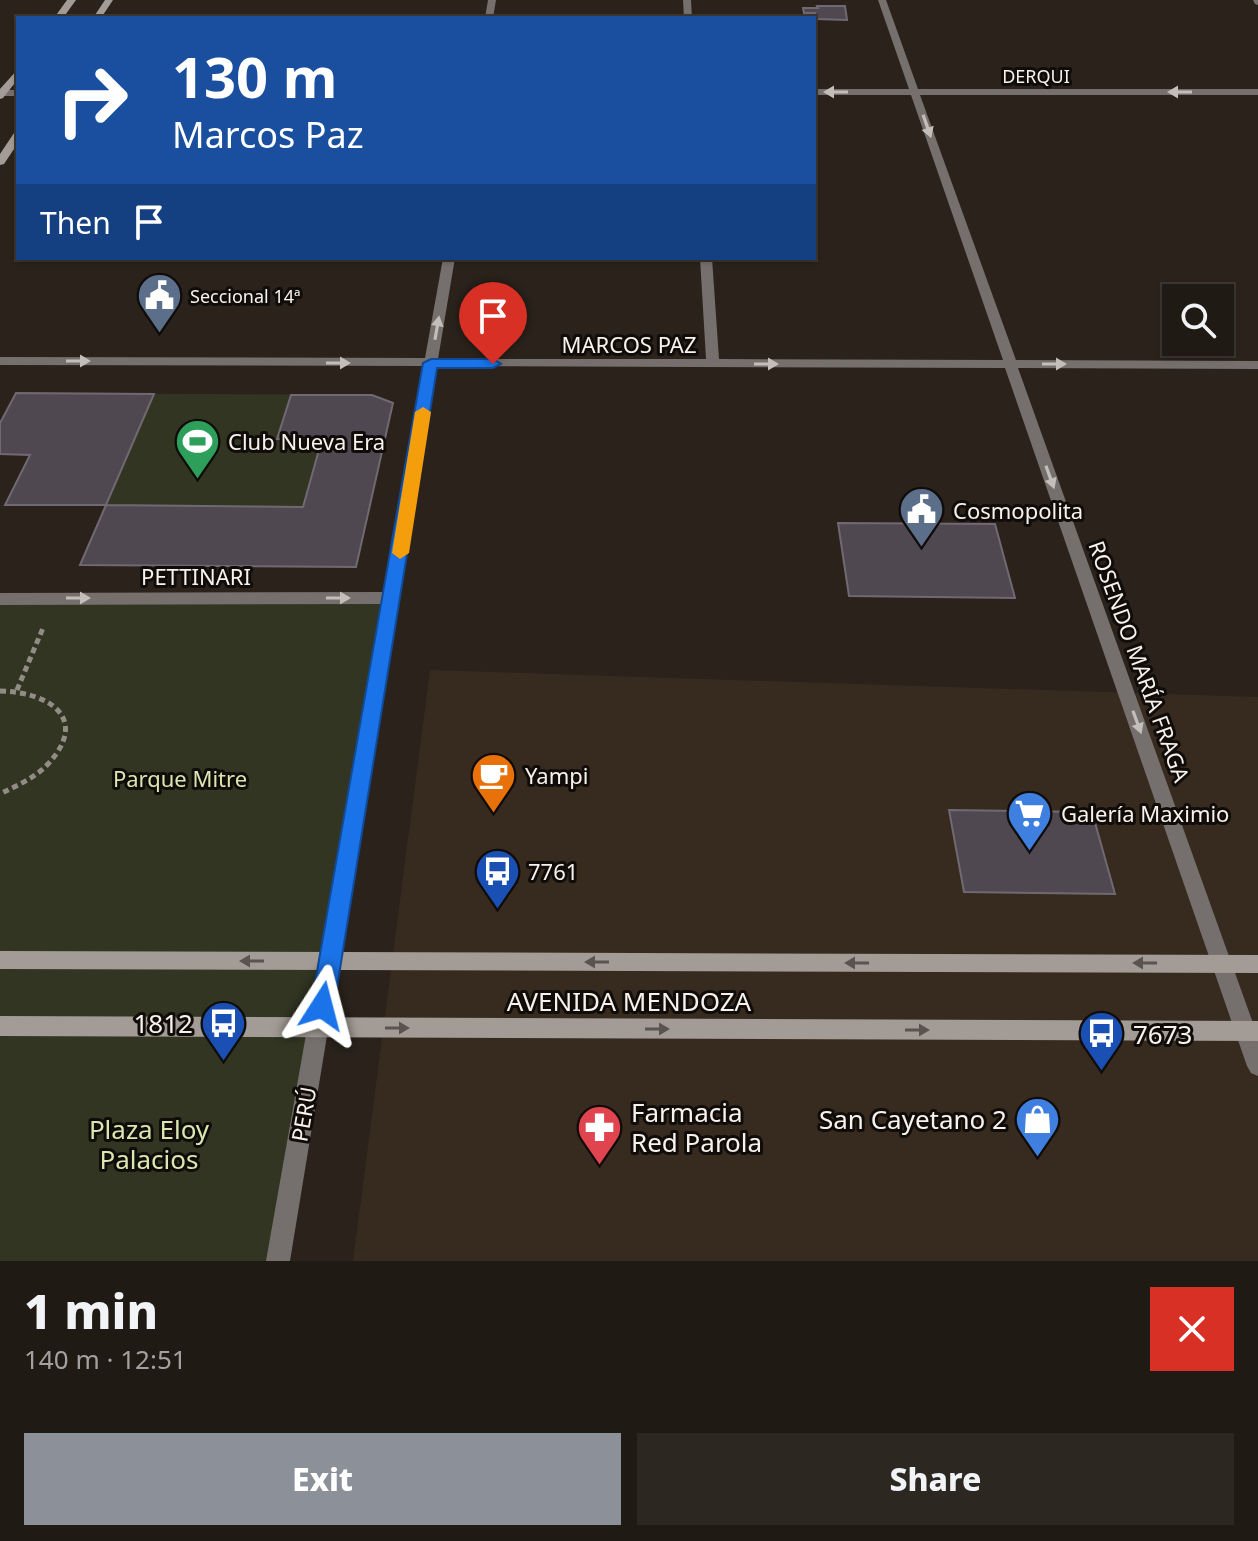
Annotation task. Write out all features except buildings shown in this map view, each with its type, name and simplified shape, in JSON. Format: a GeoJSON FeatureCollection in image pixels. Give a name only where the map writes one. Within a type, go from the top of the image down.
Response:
{"type":"FeatureCollection","features":[{"type":"Feature","properties":{"kind":"main road"},"geometry":{"type":"LineString","coordinates":[[60,16],[72,0]]}},
{"type":"Feature","properties":{"kind":"main road"},"geometry":{"type":"LineString","coordinates":[[1,94],[16,75]]}},
{"type":"Feature","properties":{"kind":"main road"},"geometry":{"type":"LineString","coordinates":[[0,162],[16,138]]}},
{"type":"Feature","properties":{"kind":"main road","name":"AVENIDA MENDOZA"},"geometry":{"type":"LineString","coordinates":[[0,960],[1258,964]]}},
{"type":"Feature","properties":{"kind":"main road","name":"AVENIDA MENDOZA"},"geometry":{"type":"LineString","coordinates":[[0,1026],[1252,1031]]}},
{"type":"Feature","properties":{"kind":"street","name":"ROSENDO MARÍA FRAGA"},"geometry":{"type":"LineString","coordinates":[[882,0],[1223,964],[1252,1031],[1258,1066]]}},
{"type":"Feature","properties":{"kind":"street","name":"DERQUI"},"geometry":{"type":"LineString","coordinates":[[816,92],[1258,92]]}},
{"type":"Feature","properties":{"kind":"street","name":"PERÚ"},"geometry":{"type":"LineString","coordinates":[[278,1261],[449,260]]}},
{"type":"Feature","properties":{"kind":"street"},"geometry":{"type":"LineString","coordinates":[[706,260],[713,364]]}},
{"type":"Feature","properties":{"kind":"street","name":"MARCOS PAZ"},"geometry":{"type":"LineString","coordinates":[[0,361],[1258,365]]}},
{"type":"Feature","properties":{"kind":"street","name":"PETTINARI"},"geometry":{"type":"LineString","coordinates":[[0,599],[393,598]]}},
{"type":"Feature","properties":{"kind":"path"},"geometry":{"type":"LineString","coordinates":[[17,690],[54,598]]}},
{"type":"Feature","properties":{"kind":"path"},"geometry":{"type":"LineString","coordinates":[[0,691],[40,694],[57,705],[65,722],[62,743],[49,763],[26,782],[0,794]]}},
{"type":"Feature","properties":{"kind":"shaded area"},"geometry":{"type":"Polygon","coordinates":[[[430,670],[1258,697],[1258,1261],[353,1261],[430,670]]]}},
{"type":"Feature","properties":{"kind":"green space","name":"Club Nueva Era"},"geometry":{"type":"Polygon","coordinates":[[[16,393],[372,395],[393,403],[356,567],[80,565],[105,506],[5,505],[30,455],[0,454],[0,423],[16,393]]]}},
{"type":"Feature","properties":{"kind":"green space","name":"Parque Mitre"},"geometry":{"type":"Polygon","coordinates":[[[393,598],[278,1261],[0,1261],[0,599],[393,598]]]}},
{"type":"Feature","properties":{"kind":"slow traffic"},"geometry":{"type":"LineString","coordinates":[[400,553],[423,412]]}},
{"type":"Feature","properties":{"kind":"place","name":"Seccional 14ª"},"geometry":{"type":"Point","coordinates":[159,335]}},
{"type":"Feature","properties":{"kind":"place","name":"Club Nueva Era"},"geometry":{"type":"Point","coordinates":[197,480]}},
{"type":"Feature","properties":{"kind":"place","name":"Cosmopolita"},"geometry":{"type":"Point","coordinates":[922,549]}},
{"type":"Feature","properties":{"kind":"place","name":"Yampi"},"geometry":{"type":"Point","coordinates":[494,814]}},
{"type":"Feature","properties":{"kind":"place","name":"Galería Maximio"},"geometry":{"type":"Point","coordinates":[1030,852]}},
{"type":"Feature","properties":{"kind":"place","name":"7761"},"geometry":{"type":"Point","coordinates":[497,910]}},
{"type":"Feature","properties":{"kind":"place","name":"1812"},"geometry":{"type":"Point","coordinates":[224,1062]}},
{"type":"Feature","properties":{"kind":"place","name":"7673"},"geometry":{"type":"Point","coordinates":[1102,1073]}},
{"type":"Feature","properties":{"kind":"place","name":"San Cayetano 2"},"geometry":{"type":"Point","coordinates":[1038,1158]}},
{"type":"Feature","properties":{"kind":"place","name":"Farmacia Red Parola"},"geometry":{"type":"Point","coordinates":[600,1166]}},
{"type":"Feature","properties":{"kind":"route"},"geometry":{"type":"LineString","coordinates":[[322,1006],[431,363],[493,364]]}},
{"type":"Feature","properties":{"kind":"park label","name":"Plaza Eloy Palacios"},"geometry":{"type":"Point","coordinates":[149,1144]}}]}
